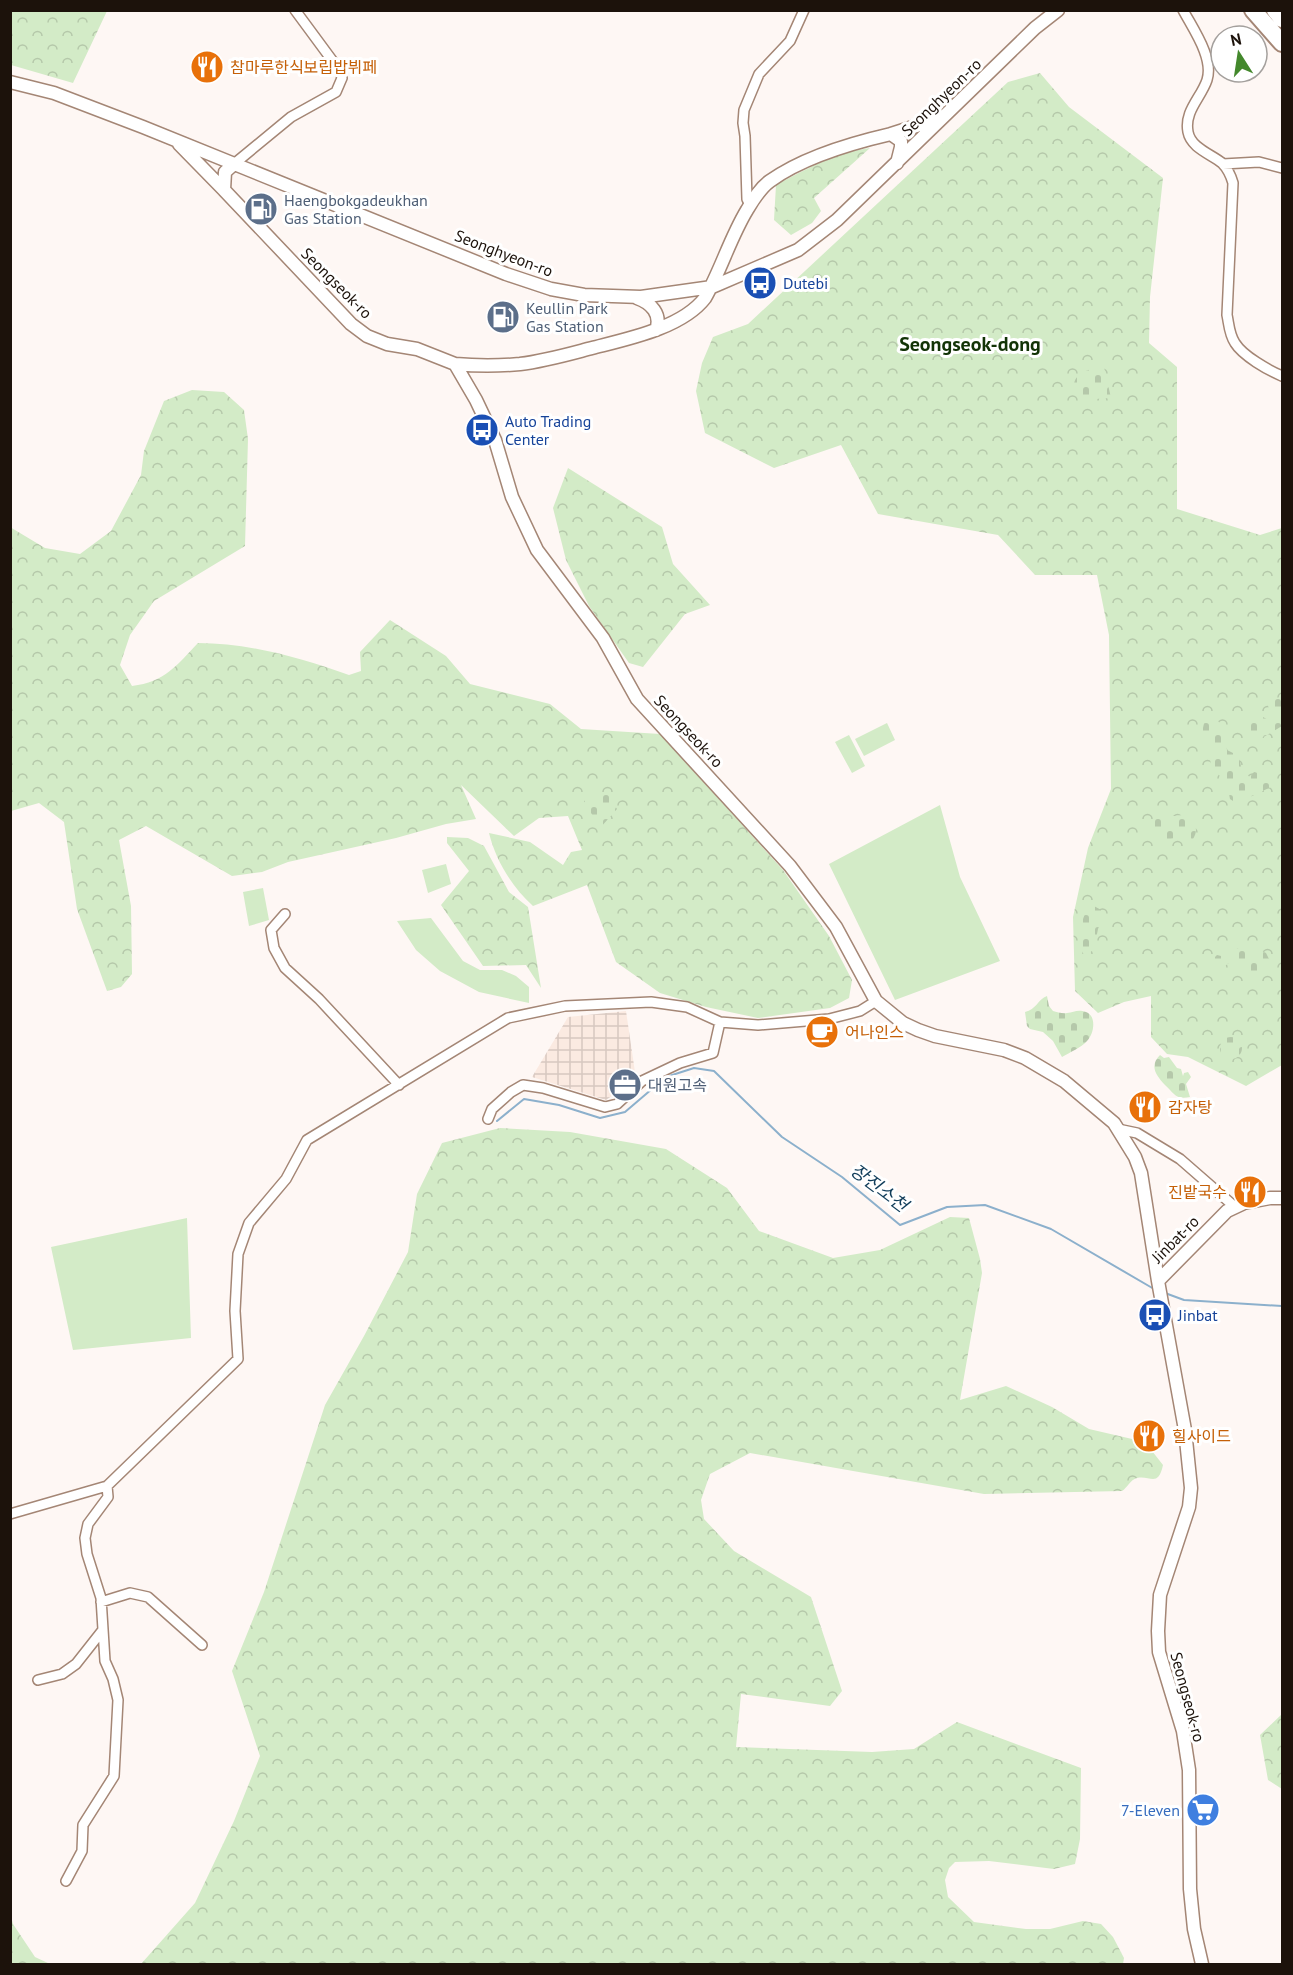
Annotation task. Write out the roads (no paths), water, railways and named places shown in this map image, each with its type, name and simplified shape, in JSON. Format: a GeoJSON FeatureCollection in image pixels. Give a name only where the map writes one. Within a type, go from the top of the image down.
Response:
{"type":"FeatureCollection","features":[{"type":"Feature","properties":{"kind":"highway"},"geometry":{"type":"LineString","coordinates":[[1253,10],[1282,43]]}},
{"type":"Feature","properties":{"kind":"highway"},"geometry":{"type":"LineString","coordinates":[[1275,10],[1282,18]]}},
{"type":"Feature","properties":{"kind":"street"},"geometry":{"type":"LineString","coordinates":[[224,190],[225,172],[291,117],[336,92],[340,84],[342,78],[340,71],[295,10]]}},
{"type":"Feature","properties":{"kind":"street"},"geometry":{"type":"LineString","coordinates":[[750,205],[747,199],[744,110],[759,74],[790,41],[804,10]]}},
{"type":"Feature","properties":{"kind":"street","name":"Seonghyeon-ro"},"geometry":{"type":"LineString","coordinates":[[10,82],[54,93],[174,139],[506,274],[552,289],[584,295],[630,297],[712,287],[798,250],[837,220],[1035,28],[1058,10]]}},
{"type":"Feature","properties":{"kind":"street"},"geometry":{"type":"LineString","coordinates":[[1183,10],[1203,50],[1208,71],[1207,80],[1193,104],[1188,120],[1188,132],[1193,143],[1223,164],[1233,183],[1227,315],[1230,332],[1240,349],[1270,371],[1282,376]]}},
{"type":"Feature","properties":{"kind":"street"},"geometry":{"type":"LineString","coordinates":[[455,364],[485,366],[521,364],[557,357],[656,330],[700,304],[712,287],[736,231],[761,189],[786,171],[818,157],[944,116]]}},
{"type":"Feature","properties":{"kind":"street"},"geometry":{"type":"LineString","coordinates":[[891,134],[899,138],[901,143],[896,164]]}},
{"type":"Feature","properties":{"kind":"street","name":"Seongseok-ro"},"geometry":{"type":"LineString","coordinates":[[174,139],[351,324],[367,336],[387,344],[417,349],[455,364],[476,400],[495,440],[512,497],[537,550],[603,638],[637,699],[790,866],[830,918],[876,1001],[889,1013],[918,1030],[935,1036],[1004,1050],[1025,1058],[1064,1082],[1100,1110],[1118,1128],[1135,1157],[1141,1173],[1161,1301],[1185,1430],[1191,1488],[1190,1507],[1160,1596],[1158,1631],[1159,1652],[1165,1678],[1179,1715],[1189,1770],[1190,1889],[1194,1929],[1202,1965]]}},
{"type":"Feature","properties":{"kind":"street"},"geometry":{"type":"LineString","coordinates":[[1223,164],[1259,162],[1282,168]]}},
{"type":"Feature","properties":{"kind":"street"},"geometry":{"type":"LineString","coordinates":[[630,297],[647,302],[653,308],[658,324],[656,330]]}},
{"type":"Feature","properties":{"kind":"street"},"geometry":{"type":"LineString","coordinates":[[285,914],[271,930],[274,948],[285,968],[319,999],[399,1084]]}},
{"type":"Feature","properties":{"kind":"street"},"geometry":{"type":"LineString","coordinates":[[10,1514],[107,1486],[238,1359],[236,1311],[238,1254],[249,1223],[286,1179],[307,1140],[508,1018],[565,1006],[651,1002],[687,1007],[720,1022],[758,1025],[793,1024],[829,1019],[860,1011],[876,1001]]}},
{"type":"Feature","properties":{"kind":"street"},"geometry":{"type":"LineString","coordinates":[[488,1119],[492,1109],[511,1092],[524,1085],[606,1107],[617,1104],[642,1081],[680,1063],[713,1053],[720,1022]]}},
{"type":"Feature","properties":{"kind":"street"},"geometry":{"type":"LineString","coordinates":[[1118,1128],[1137,1132],[1180,1159],[1235,1207]]}},
{"type":"Feature","properties":{"kind":"street","name":"Jinbat-ro"},"geometry":{"type":"LineString","coordinates":[[1158,1282],[1227,1211],[1244,1203],[1282,1198]]}},
{"type":"Feature","properties":{"kind":"street"},"geometry":{"type":"LineString","coordinates":[[66,1881],[82,1851],[83,1826],[114,1776],[118,1700],[113,1679],[105,1662],[101,1602],[87,1554],[85,1538],[88,1524],[108,1497],[107,1486]]}},
{"type":"Feature","properties":{"kind":"street"},"geometry":{"type":"LineString","coordinates":[[101,1602],[130,1593],[148,1597],[202,1645]]}},
{"type":"Feature","properties":{"kind":"street"},"geometry":{"type":"LineString","coordinates":[[38,1680],[62,1674],[76,1664],[102,1631]]}},
{"type":"Feature","properties":{"kind":"waterway","name":"장진소천"},"geometry":{"type":"LineString","coordinates":[[497,1121],[524,1099],[559,1105],[600,1118],[625,1112],[666,1077],[694,1068],[714,1071],[782,1137],[842,1177],[900,1225],[947,1207],[985,1205],[1051,1229],[1154,1289]]}},
{"type":"Feature","properties":{"kind":"waterway","name":"장진소천"},"geometry":{"type":"LineString","coordinates":[[1165,1293],[1184,1300],[1282,1306]]}},
{"type":"Feature","properties":{"kind":"place","name":"참마루한식보립밥뷔페"},"geometry":{"type":"Point","coordinates":[207,67]}},
{"type":"Feature","properties":{"kind":"place","name":"Haengbokgadeukhan Gas Station"},"geometry":{"type":"Point","coordinates":[261,209]}},
{"type":"Feature","properties":{"kind":"place","name":"Dutebi"},"geometry":{"type":"Point","coordinates":[760,283]}},
{"type":"Feature","properties":{"kind":"place","name":"Keullin Park Gas Station"},"geometry":{"type":"Point","coordinates":[503,317]}},
{"type":"Feature","properties":{"kind":"place","name":"Auto Trading Center"},"geometry":{"type":"Point","coordinates":[482,430]}},
{"type":"Feature","properties":{"kind":"place","name":"어나인스"},"geometry":{"type":"Point","coordinates":[822,1032]}},
{"type":"Feature","properties":{"kind":"place","name":"대원고속"},"geometry":{"type":"Point","coordinates":[625,1085]}},
{"type":"Feature","properties":{"kind":"place","name":"감자탕"},"geometry":{"type":"Point","coordinates":[1145,1107]}},
{"type":"Feature","properties":{"kind":"place","name":"진밭국수"},"geometry":{"type":"Point","coordinates":[1250,1192]}},
{"type":"Feature","properties":{"kind":"place","name":"Jinbat"},"geometry":{"type":"Point","coordinates":[1155,1315]}},
{"type":"Feature","properties":{"kind":"place","name":"힐사이드"},"geometry":{"type":"Point","coordinates":[1149,1436]}},
{"type":"Feature","properties":{"kind":"place","name":"7-Eleven"},"geometry":{"type":"Point","coordinates":[1203,1810]}},
{"type":"Feature","properties":{"kind":"district","name":"Seongseok-dong"},"geometry":{"type":"Point","coordinates":[970,344]}}]}
